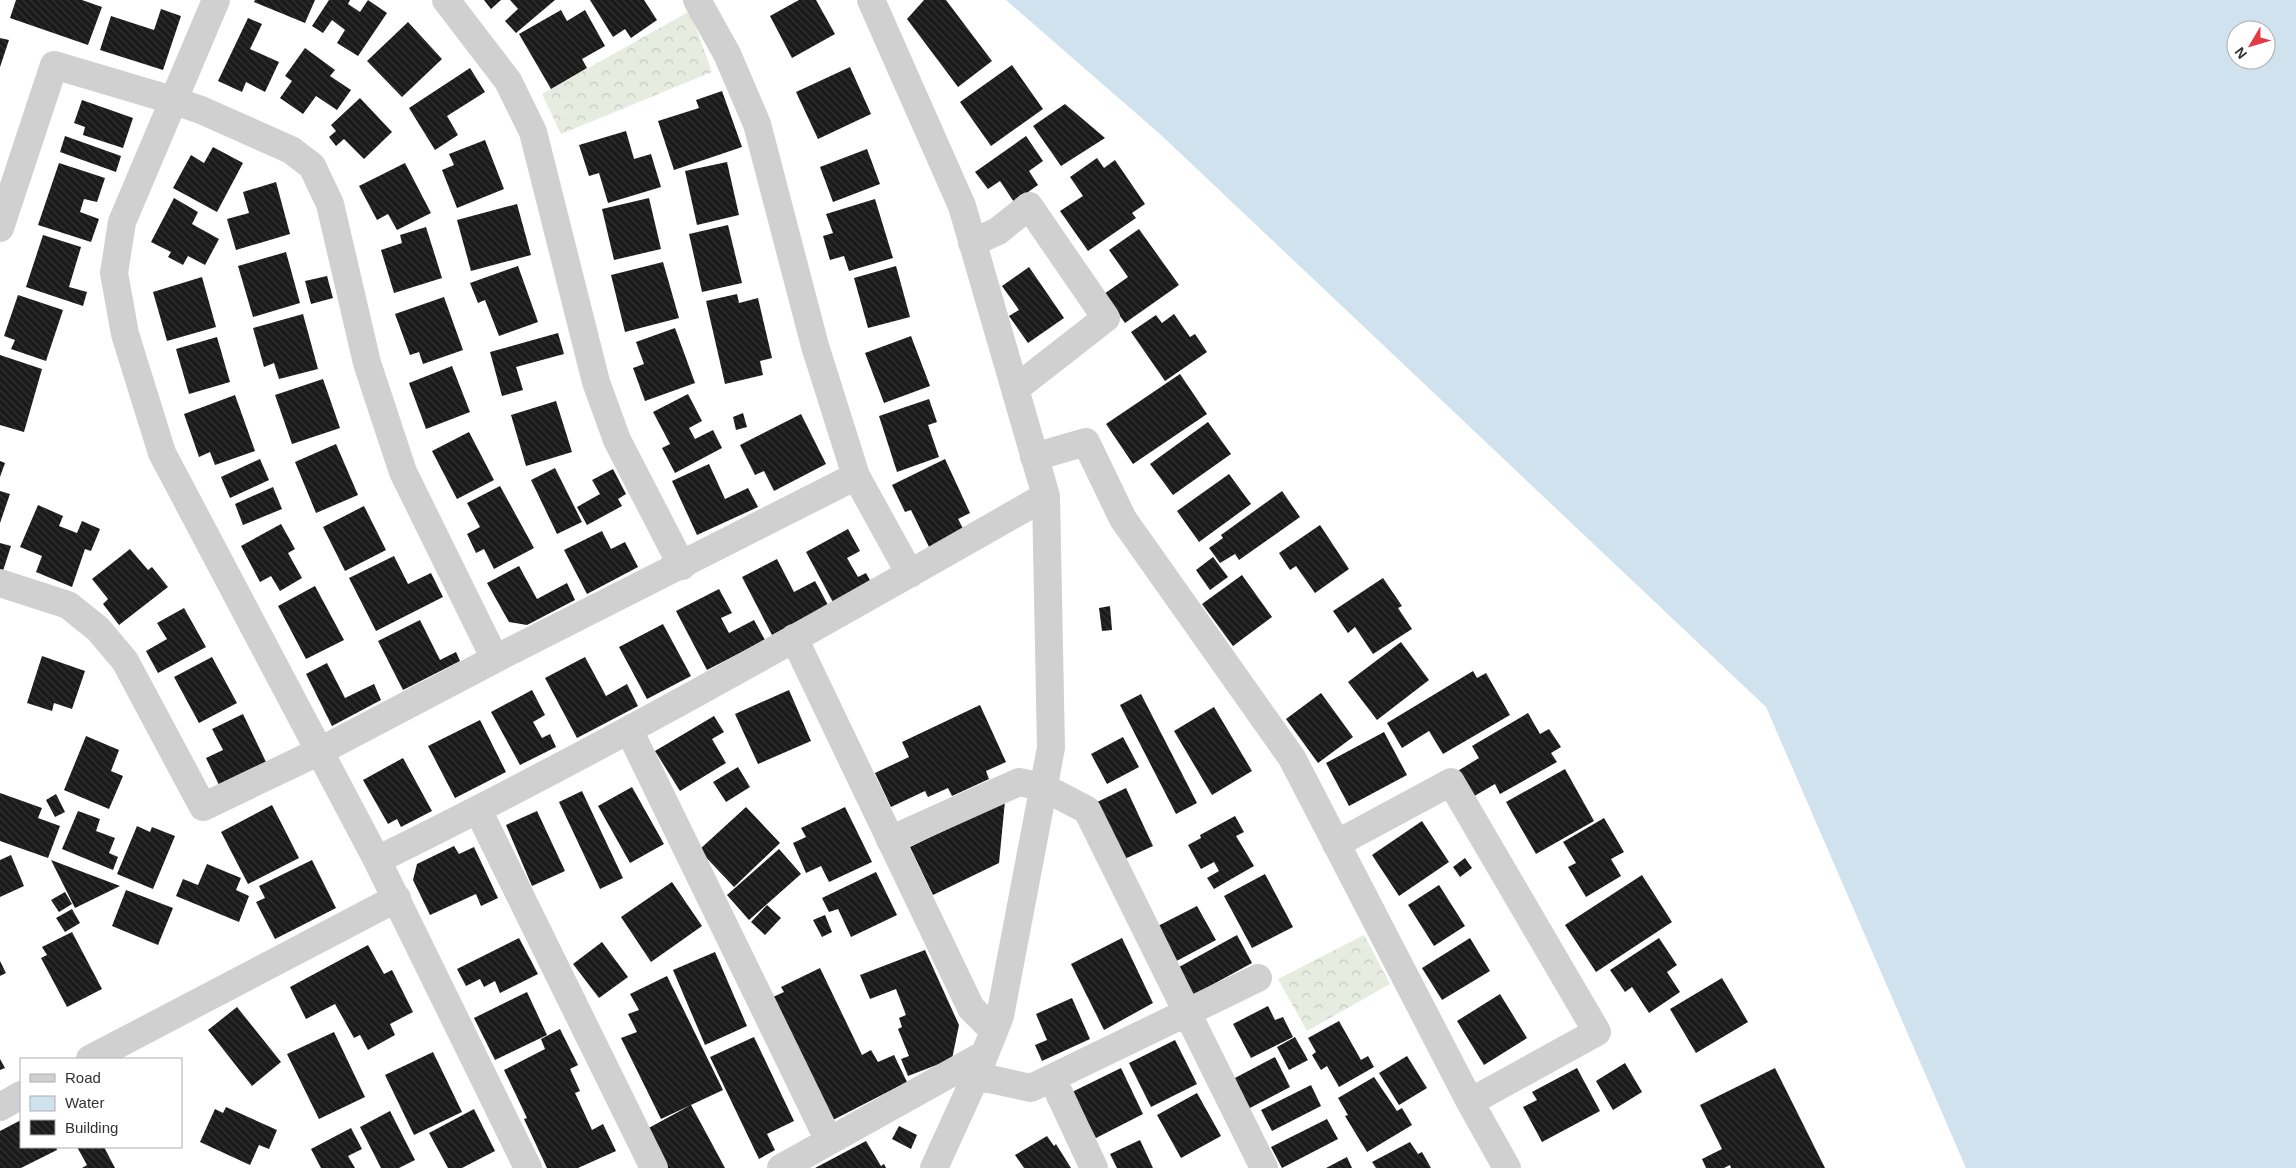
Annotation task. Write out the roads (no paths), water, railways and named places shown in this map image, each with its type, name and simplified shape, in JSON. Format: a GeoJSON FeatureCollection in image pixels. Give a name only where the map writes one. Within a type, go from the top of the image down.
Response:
{"type":"FeatureCollection","features":[{"type":"Feature","properties":{"kind":"street"},"geometry":{"type":"LineString","coordinates":[[216,0],[172,100],[122,222],[114,273],[125,334],[162,453],[397,898],[526,1167]]}},
{"type":"Feature","properties":{"kind":"street"},"geometry":{"type":"LineString","coordinates":[[446,0],[508,81],[533,132],[596,382],[617,440],[682,566]]}},
{"type":"Feature","properties":{"kind":"street"},"geometry":{"type":"LineString","coordinates":[[697,0],[727,54],[757,124],[815,346],[856,476],[910,574]]}},
{"type":"Feature","properties":{"kind":"street"},"geometry":{"type":"LineString","coordinates":[[871,0],[962,206],[1046,496],[1051,748],[1000,1016],[934,1168]]}},
{"type":"Feature","properties":{"kind":"street"},"geometry":{"type":"LineString","coordinates":[[0,228],[54,65],[172,100],[291,150],[312,166],[330,204],[367,363],[403,472],[495,659]]}},
{"type":"Feature","properties":{"kind":"street"},"geometry":{"type":"LineString","coordinates":[[972,243],[998,231],[1029,206],[1106,318],[1015,389]]}},
{"type":"Feature","properties":{"kind":"street"},"geometry":{"type":"LineString","coordinates":[[1034,457],[1086,442],[1123,519],[1292,758],[1470,1102],[1507,1168]]}},
{"type":"Feature","properties":{"kind":"street"},"geometry":{"type":"LineString","coordinates":[[0,583],[68,605],[98,629],[124,661],[203,807],[320,751],[495,659],[682,566],[856,476]]}},
{"type":"Feature","properties":{"kind":"street"},"geometry":{"type":"LineString","coordinates":[[377,860],[478,810],[629,730],[1046,496]]}},
{"type":"Feature","properties":{"kind":"street"},"geometry":{"type":"LineString","coordinates":[[794,638],[971,1008],[985,1053],[1031,1088],[1258,978]]}},
{"type":"Feature","properties":{"kind":"street"},"geometry":{"type":"LineString","coordinates":[[629,730],[829,1141]]}},
{"type":"Feature","properties":{"kind":"street"},"geometry":{"type":"LineString","coordinates":[[890,840],[1019,782],[1044,787],[1087,810],[1264,1168]]}},
{"type":"Feature","properties":{"kind":"street"},"geometry":{"type":"LineString","coordinates":[[1336,844],[1451,782],[1597,1032],[1470,1102]]}},
{"type":"Feature","properties":{"kind":"street"},"geometry":{"type":"LineString","coordinates":[[478,810],[654,1168]]}},
{"type":"Feature","properties":{"kind":"street"},"geometry":{"type":"LineString","coordinates":[[92,1058],[397,898]]}},
{"type":"Feature","properties":{"kind":"street"},"geometry":{"type":"LineString","coordinates":[[781,1168],[985,1053]]}},
{"type":"Feature","properties":{"kind":"street"},"geometry":{"type":"LineString","coordinates":[[1052,1078],[1094,1168]]}},
{"type":"Feature","properties":{"kind":"street"},"geometry":{"type":"LineString","coordinates":[[0,1107],[20,1096]]}},
{"type":"Feature","properties":{"kind":"water"},"geometry":{"type":"Polygon","coordinates":[[[1006,0],[2296,0],[2296,1168],[1966,1168],[1766,707],[1160,134],[1006,0]]]}}]}
